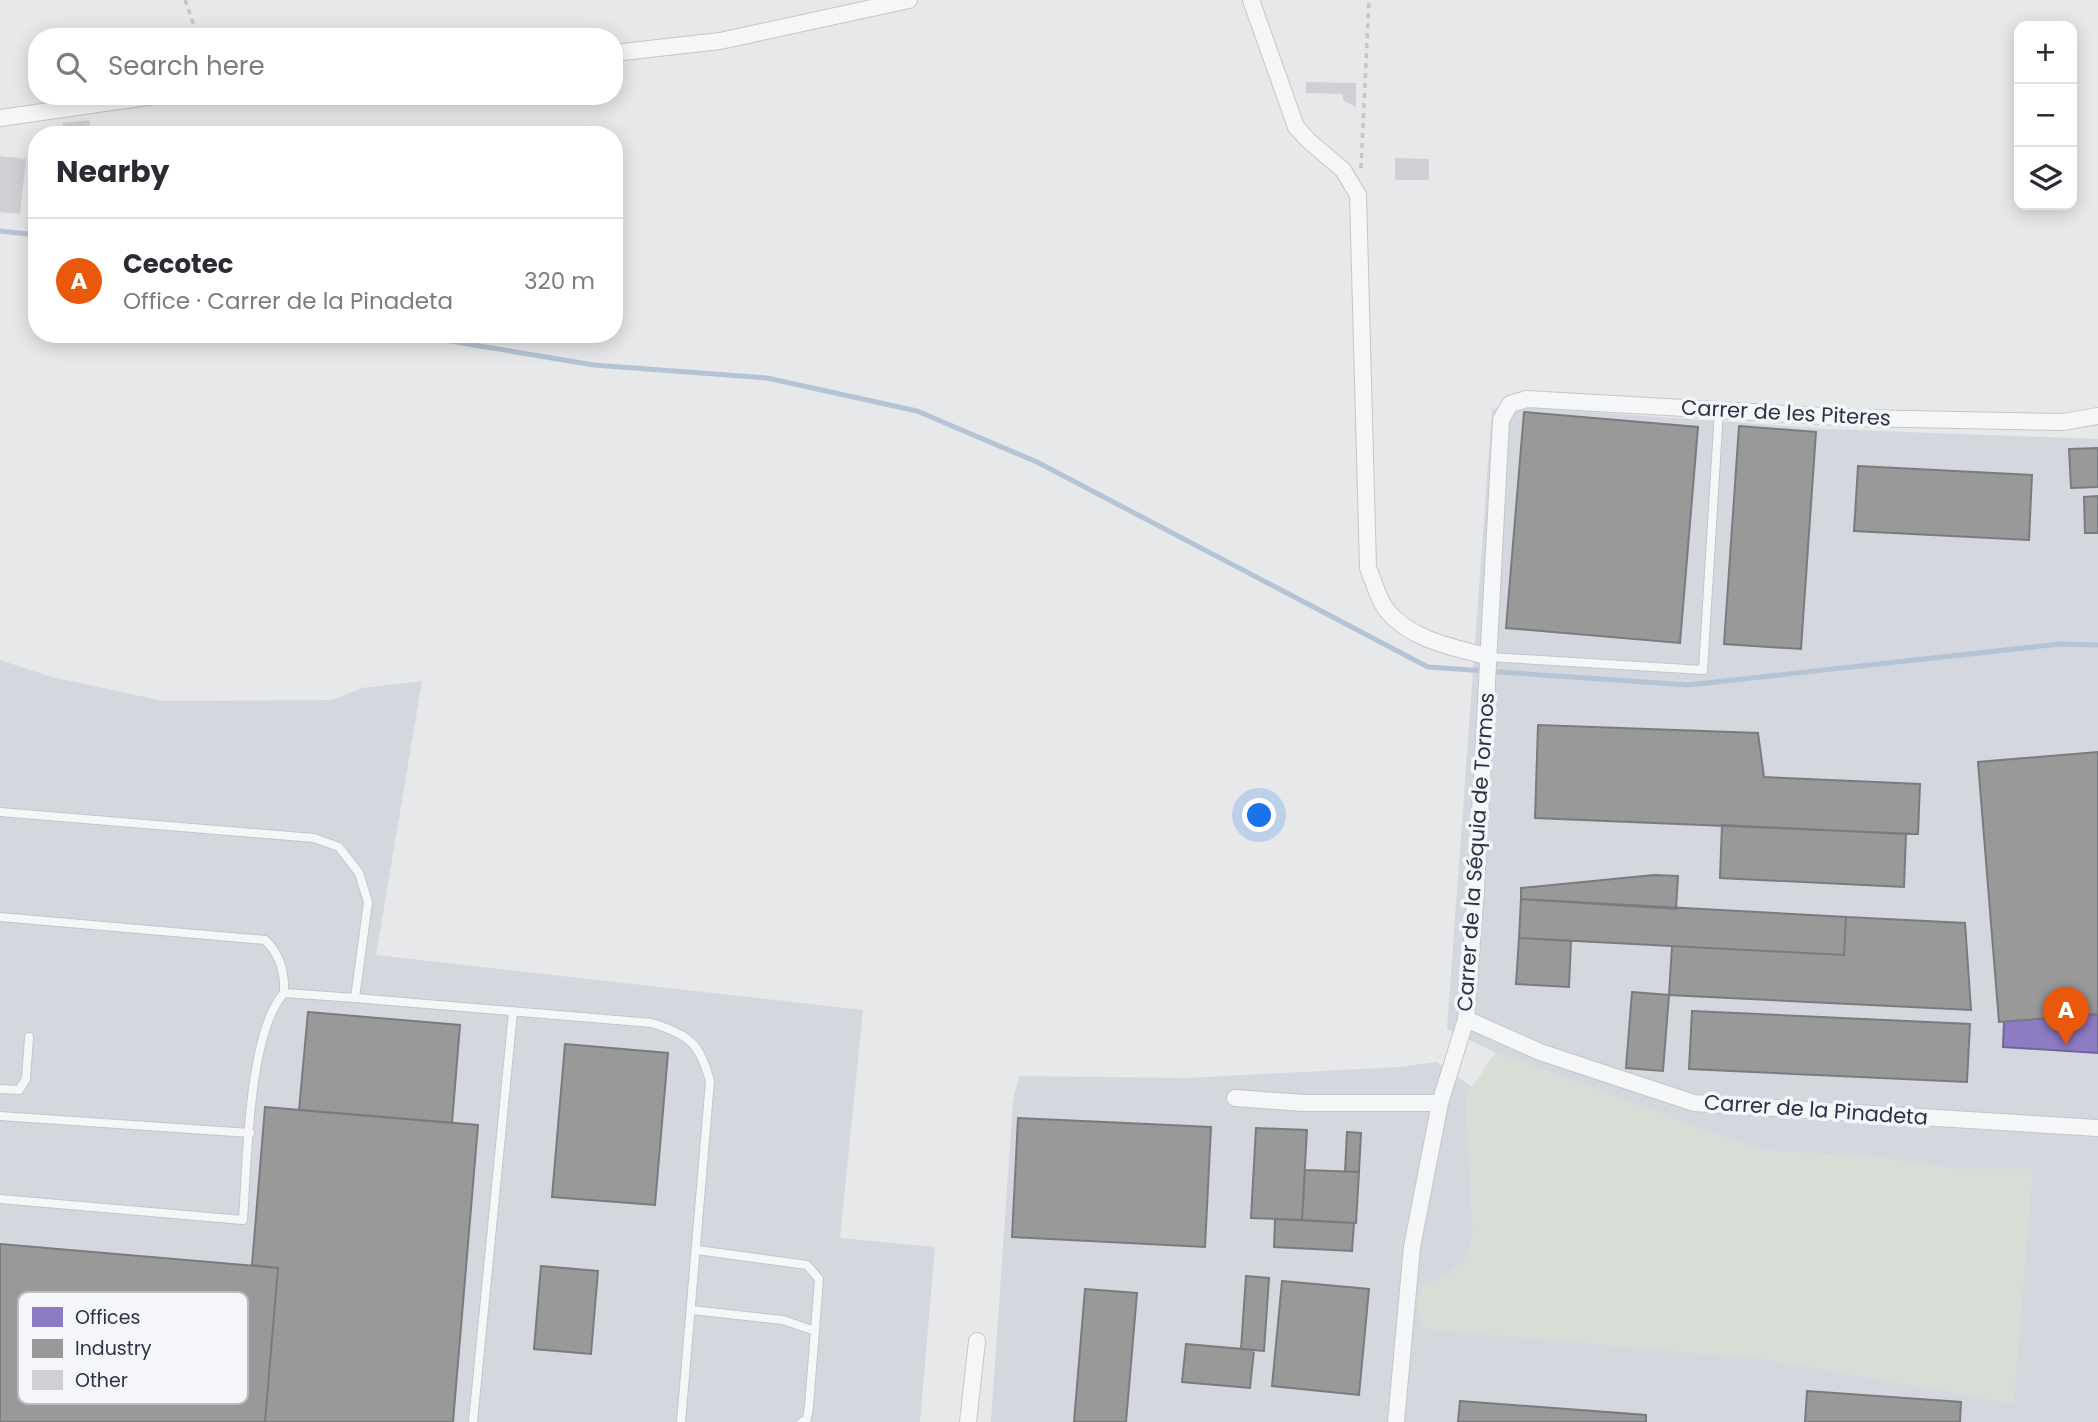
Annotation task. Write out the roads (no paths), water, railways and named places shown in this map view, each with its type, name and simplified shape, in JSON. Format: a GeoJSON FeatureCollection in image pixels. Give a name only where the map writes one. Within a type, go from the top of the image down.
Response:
{"type":"FeatureCollection","features":[{"type":"Feature","properties":{"kind":"street"},"geometry":{"type":"LineString","coordinates":[[623,52],[720,41],[909,0]]}},
{"type":"Feature","properties":{"kind":"street"},"geometry":{"type":"LineString","coordinates":[[1251,0],[1296,127],[1343,170],[1357,195],[1368,568],[1387,611],[1406,628],[1430,640],[1489,657]]}},
{"type":"Feature","properties":{"kind":"street"},"geometry":{"type":"LineString","coordinates":[[0,118],[90,105]]}},
{"type":"Feature","properties":{"kind":"street","name":"Carrer de les Piteres"},"geometry":{"type":"LineString","coordinates":[[1510,404],[1527,399],[1857,418],[2063,422],[2098,416]]}},
{"type":"Feature","properties":{"kind":"street","name":"Carrer de la Séquia de Tormos"},"geometry":{"type":"LineString","coordinates":[[1396,1422],[1412,1247],[1440,1103],[1465,1019],[1477,875],[1501,420],[1510,404]]}},
{"type":"Feature","properties":{"kind":"street","name":"Carrer de la Pinadeta"},"geometry":{"type":"LineString","coordinates":[[1465,1019],[1540,1052],[1694,1103],[2098,1128]]}},
{"type":"Feature","properties":{"kind":"street"},"geometry":{"type":"LineString","coordinates":[[1235,1098],[1304,1103],[1440,1103]]}},
{"type":"Feature","properties":{"kind":"street"},"geometry":{"type":"LineString","coordinates":[[968,1422],[977,1341]]}},
{"type":"Feature","properties":{"kind":"lane"},"geometry":{"type":"LineString","coordinates":[[1489,657],[1703,670],[1719,410]]}},
{"type":"Feature","properties":{"kind":"lane"},"geometry":{"type":"LineString","coordinates":[[0,812],[314,838],[339,847],[359,873],[368,902],[355,998]]}},
{"type":"Feature","properties":{"kind":"lane"},"geometry":{"type":"LineString","coordinates":[[0,917],[265,940],[274,949],[285,977],[284,993],[275,1003],[257,1058],[243,1220],[0,1199]]}},
{"type":"Feature","properties":{"kind":"lane"},"geometry":{"type":"LineString","coordinates":[[284,993],[652,1023],[682,1033],[703,1056],[710,1081],[681,1422]]}},
{"type":"Feature","properties":{"kind":"lane"},"geometry":{"type":"LineString","coordinates":[[473,1422],[513,1012]]}},
{"type":"Feature","properties":{"kind":"lane"},"geometry":{"type":"LineString","coordinates":[[0,1088],[19,1090],[26,1079],[29,1037]]}},
{"type":"Feature","properties":{"kind":"lane"},"geometry":{"type":"LineString","coordinates":[[0,1116],[250,1133]]}},
{"type":"Feature","properties":{"kind":"lane"},"geometry":{"type":"LineString","coordinates":[[697,1250],[807,1265],[819,1279],[809,1406],[807,1419],[802,1422]]}},
{"type":"Feature","properties":{"kind":"lane"},"geometry":{"type":"LineString","coordinates":[[692,1310],[783,1320],[815,1331]]}},
{"type":"Feature","properties":{"kind":"waterway"},"geometry":{"type":"LineString","coordinates":[[0,231],[28,234]]}},
{"type":"Feature","properties":{"kind":"waterway"},"geometry":{"type":"LineString","coordinates":[[462,343],[594,365],[767,378],[917,411],[1037,462],[1428,667],[1688,685],[2060,644],[2098,645]]}},
{"type":"Feature","properties":{"kind":"place","name":"Cecotec"},"geometry":{"type":"Point","coordinates":[2066,1045]}}]}
